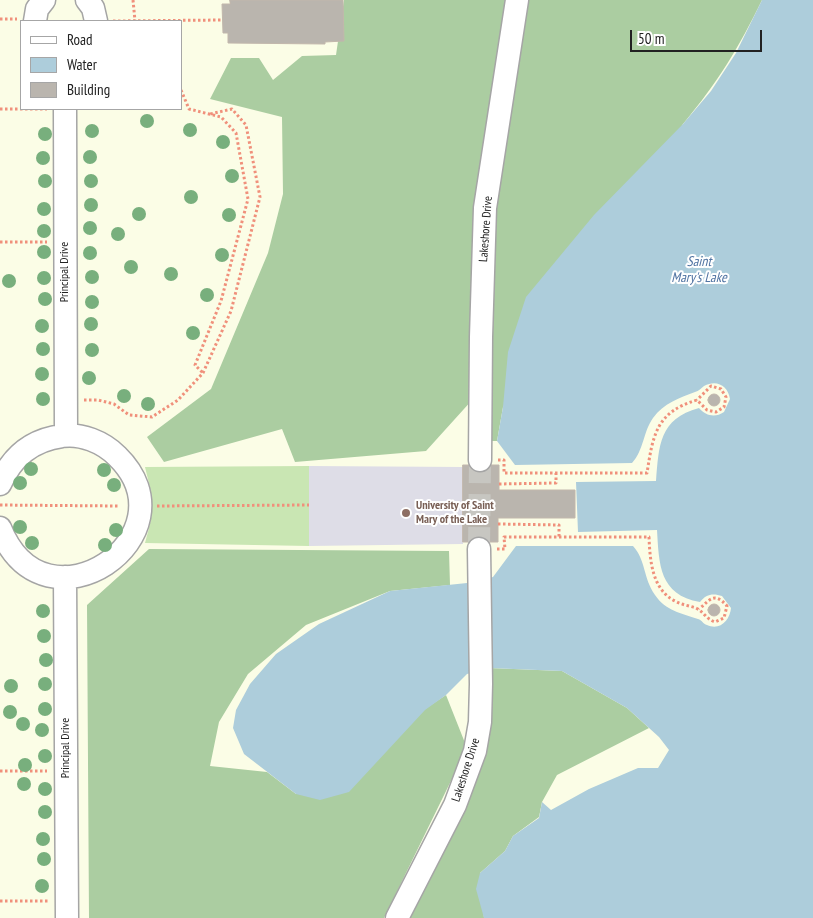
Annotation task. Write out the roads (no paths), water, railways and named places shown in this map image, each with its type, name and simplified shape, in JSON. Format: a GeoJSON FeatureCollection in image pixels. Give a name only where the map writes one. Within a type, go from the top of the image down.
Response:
{"type":"FeatureCollection","features":[{"type":"Feature","properties":{"kind":"lane"},"geometry":{"type":"LineString","coordinates":[[35,20],[37,10],[44,0]]}},
{"type":"Feature","properties":{"kind":"lane"},"geometry":{"type":"LineString","coordinates":[[87,0],[93,8],[96,20]]}},
{"type":"Feature","properties":{"kind":"lane","name":"Lakeshore Drive"},"geometry":{"type":"LineString","coordinates":[[480,460],[485,208],[517,0]]}},
{"type":"Feature","properties":{"kind":"lane","name":"Principal Drive"},"geometry":{"type":"LineString","coordinates":[[65,110],[66,435]]}},
{"type":"Feature","properties":{"kind":"lane"},"geometry":{"type":"LineString","coordinates":[[0,484],[6,470],[17,456],[31,445],[48,438],[66,435],[98,442],[117,456],[131,475],[137,490],[139,506],[136,525],[129,542],[117,557],[102,568],[84,576],[65,577],[47,574],[30,567],[16,555],[5,541],[0,528]]}},
{"type":"Feature","properties":{"kind":"lane","name":"Lakeshore Drive"},"geometry":{"type":"LineString","coordinates":[[397,918],[455,805],[472,760],[480,722],[479,559]]}},
{"type":"Feature","properties":{"kind":"lane","name":"Principal Drive"},"geometry":{"type":"LineString","coordinates":[[65,577],[67,909]]}},
{"type":"Feature","properties":{"kind":"water","name":"Saint Mary's Lake"},"geometry":{"type":"Polygon","coordinates":[[[762,0],[813,0],[813,918],[484,918],[476,889],[480,873],[505,851],[513,836],[539,818],[542,802],[551,810],[589,789],[638,768],[658,768],[669,750],[659,737],[627,708],[562,671],[489,668],[467,674],[446,695],[425,710],[349,792],[320,800],[296,794],[244,754],[233,728],[236,710],[250,684],[276,654],[319,624],[390,591],[467,583],[493,577],[516,546],[633,546],[640,557],[651,589],[664,605],[674,611],[716,627],[724,623],[729,617],[731,608],[722,596],[710,595],[700,602],[676,593],[669,585],[661,566],[657,530],[578,532],[576,482],[656,481],[660,445],[669,426],[686,413],[699,408],[711,415],[724,412],[730,399],[724,387],[713,383],[709,384],[662,408],[650,423],[639,452],[632,463],[515,465],[497,441],[503,407],[508,352],[526,297],[594,215],[683,124],[711,91],[736,53],[762,0]]]}},
{"type":"Feature","properties":{"kind":"tunnel"},"geometry":{"type":"LineString","coordinates":[[479,549],[480,460]]}},
{"type":"Feature","properties":{"kind":"place","name":"University of Saint Mary of the Lake"},"geometry":{"type":"Point","coordinates":[406,513]}}]}
